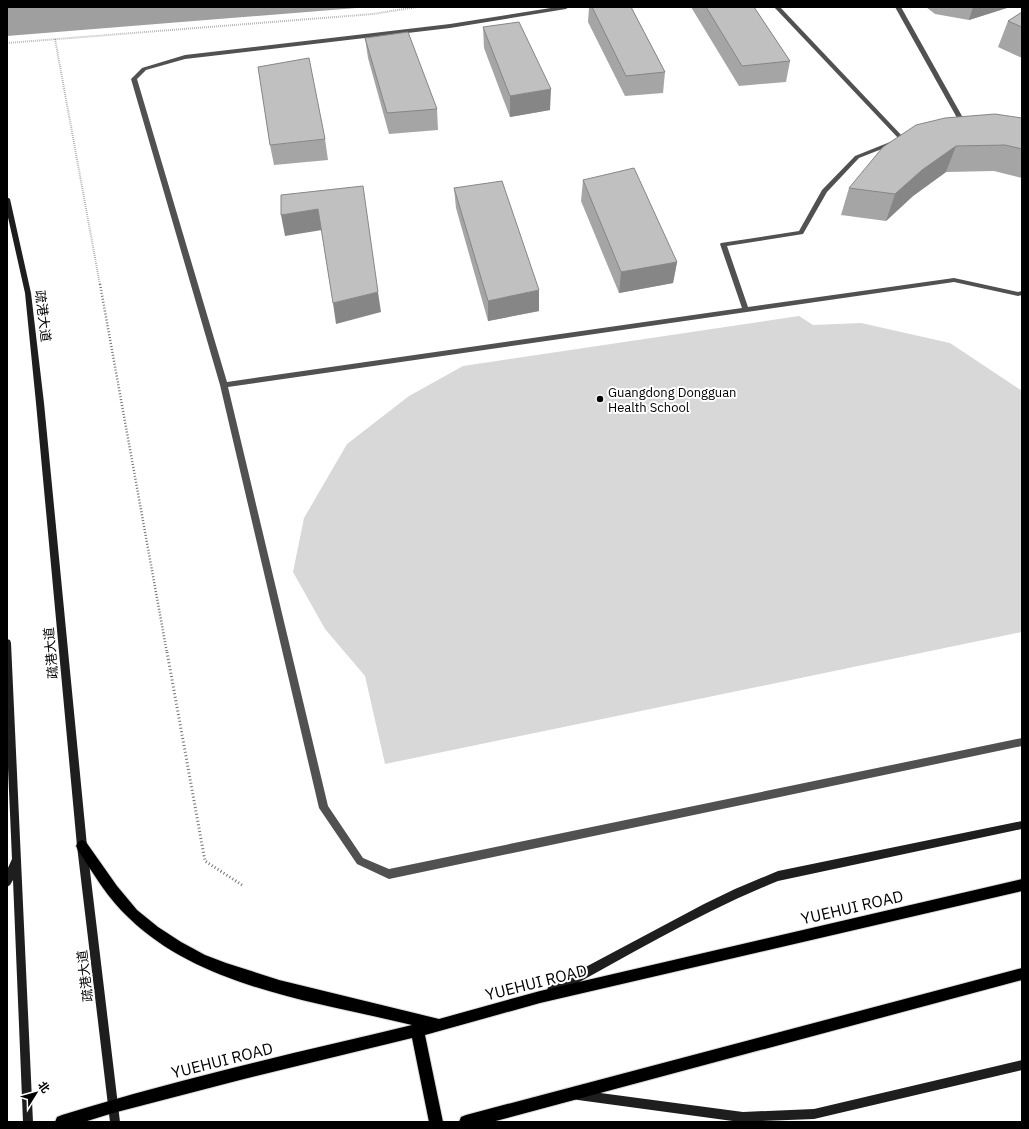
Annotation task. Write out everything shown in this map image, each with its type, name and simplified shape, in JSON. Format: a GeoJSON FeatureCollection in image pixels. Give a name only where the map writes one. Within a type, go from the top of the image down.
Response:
{"type":"FeatureCollection","features":[{"type":"Feature","properties":{"kind":"main road","name":"疏港大道"},"geometry":{"type":"LineString","coordinates":[[7,199],[28,293],[41,411],[82,846],[115,1122]]}},
{"type":"Feature","properties":{"kind":"main road"},"geometry":{"type":"LineString","coordinates":[[7,643],[28,1122]]}},
{"type":"Feature","properties":{"kind":"main road"},"geometry":{"type":"LineString","coordinates":[[540,997],[707,907],[738,892],[778,876],[1022,825]]}},
{"type":"Feature","properties":{"kind":"main road"},"geometry":{"type":"LineString","coordinates":[[82,846],[106,883],[133,914],[163,939],[198,958],[289,990],[440,1025]]}},
{"type":"Feature","properties":{"kind":"main road"},"geometry":{"type":"LineString","coordinates":[[7,882],[16,857]]}},
{"type":"Feature","properties":{"kind":"main road","name":"YUEHUI ROAD"},"geometry":{"type":"LineString","coordinates":[[62,1122],[113,1106],[240,1073],[440,1025],[540,997],[1022,885]]}},
{"type":"Feature","properties":{"kind":"main road"},"geometry":{"type":"LineString","coordinates":[[466,1122],[487,1119],[573,1094],[1022,974]]}},
{"type":"Feature","properties":{"kind":"main road"},"geometry":{"type":"LineString","coordinates":[[417,1030],[436,1122]]}},
{"type":"Feature","properties":{"kind":"main road"},"geometry":{"type":"LineString","coordinates":[[573,1094],[743,1117],[814,1114],[1022,1064]]}},
{"type":"Feature","properties":{"kind":"lane"},"geometry":{"type":"LineString","coordinates":[[566,7],[450,26],[185,57],[144,69],[134,79],[224,386],[324,808],[360,861],[389,874],[1022,742]]}},
{"type":"Feature","properties":{"kind":"lane"},"geometry":{"type":"LineString","coordinates":[[746,310],[723,244],[801,233],[824,191],[857,157],[905,138],[777,7]]}},
{"type":"Feature","properties":{"kind":"lane"},"geometry":{"type":"LineString","coordinates":[[898,7],[968,127],[958,128]]}},
{"type":"Feature","properties":{"kind":"lane"},"geometry":{"type":"LineString","coordinates":[[224,386],[954,280],[1020,294],[1022,300]]}},
{"type":"Feature","properties":{"kind":"path"},"geometry":{"type":"LineString","coordinates":[[7,43],[372,14],[418,7]]}},
{"type":"Feature","properties":{"kind":"path"},"geometry":{"type":"LineString","coordinates":[[55,39],[205,861],[242,884]]}},
{"type":"Feature","properties":{"kind":"shaded area"},"geometry":{"type":"Polygon","coordinates":[[[7,7],[369,7],[7,36],[7,7]]]}},
{"type":"Feature","properties":{"kind":"shaded area"},"geometry":{"type":"Polygon","coordinates":[[[799,316],[813,325],[861,323],[950,343],[1022,391],[1022,632],[385,764],[365,676],[325,629],[293,572],[304,518],[347,444],[409,396],[463,366],[799,316]]]}},
{"type":"Feature","properties":{"kind":"building"},"geometry":{"type":"Polygon","coordinates":[[[592,7],[631,7],[665,72],[626,76],[592,7]]]}},
{"type":"Feature","properties":{"kind":"building"},"geometry":{"type":"Polygon","coordinates":[[[706,7],[754,7],[790,61],[742,66],[706,7]]]}},
{"type":"Feature","properties":{"kind":"building"},"geometry":{"type":"Polygon","coordinates":[[[1022,12],[1022,27],[1008,21],[1022,12]]]}},
{"type":"Feature","properties":{"kind":"building"},"geometry":{"type":"Polygon","coordinates":[[[519,22],[551,89],[510,96],[483,27],[519,22]]]}},
{"type":"Feature","properties":{"kind":"building"},"geometry":{"type":"Polygon","coordinates":[[[408,32],[437,109],[387,113],[365,38],[408,32]]]}},
{"type":"Feature","properties":{"kind":"building"},"geometry":{"type":"Polygon","coordinates":[[[309,58],[325,139],[270,145],[258,67],[309,58]]]}},
{"type":"Feature","properties":{"kind":"building"},"geometry":{"type":"Polygon","coordinates":[[[995,114],[1022,118],[1022,149],[1005,145],[956,146],[922,170],[895,194],[849,188],[883,147],[916,125],[945,118],[995,114]]]}},
{"type":"Feature","properties":{"kind":"building"},"geometry":{"type":"Polygon","coordinates":[[[634,168],[677,262],[621,272],[583,180],[634,168]]]}},
{"type":"Feature","properties":{"kind":"building"},"geometry":{"type":"Polygon","coordinates":[[[502,181],[539,290],[488,301],[454,188],[502,181]]]}},
{"type":"Feature","properties":{"kind":"building"},"geometry":{"type":"Polygon","coordinates":[[[363,186],[378,292],[333,303],[318,209],[281,215],[281,195],[363,186]]]}},
{"type":"Feature","properties":{"kind":"place","name":"Guangdong Dongguan Health School"},"geometry":{"type":"Point","coordinates":[600,399]}}]}
